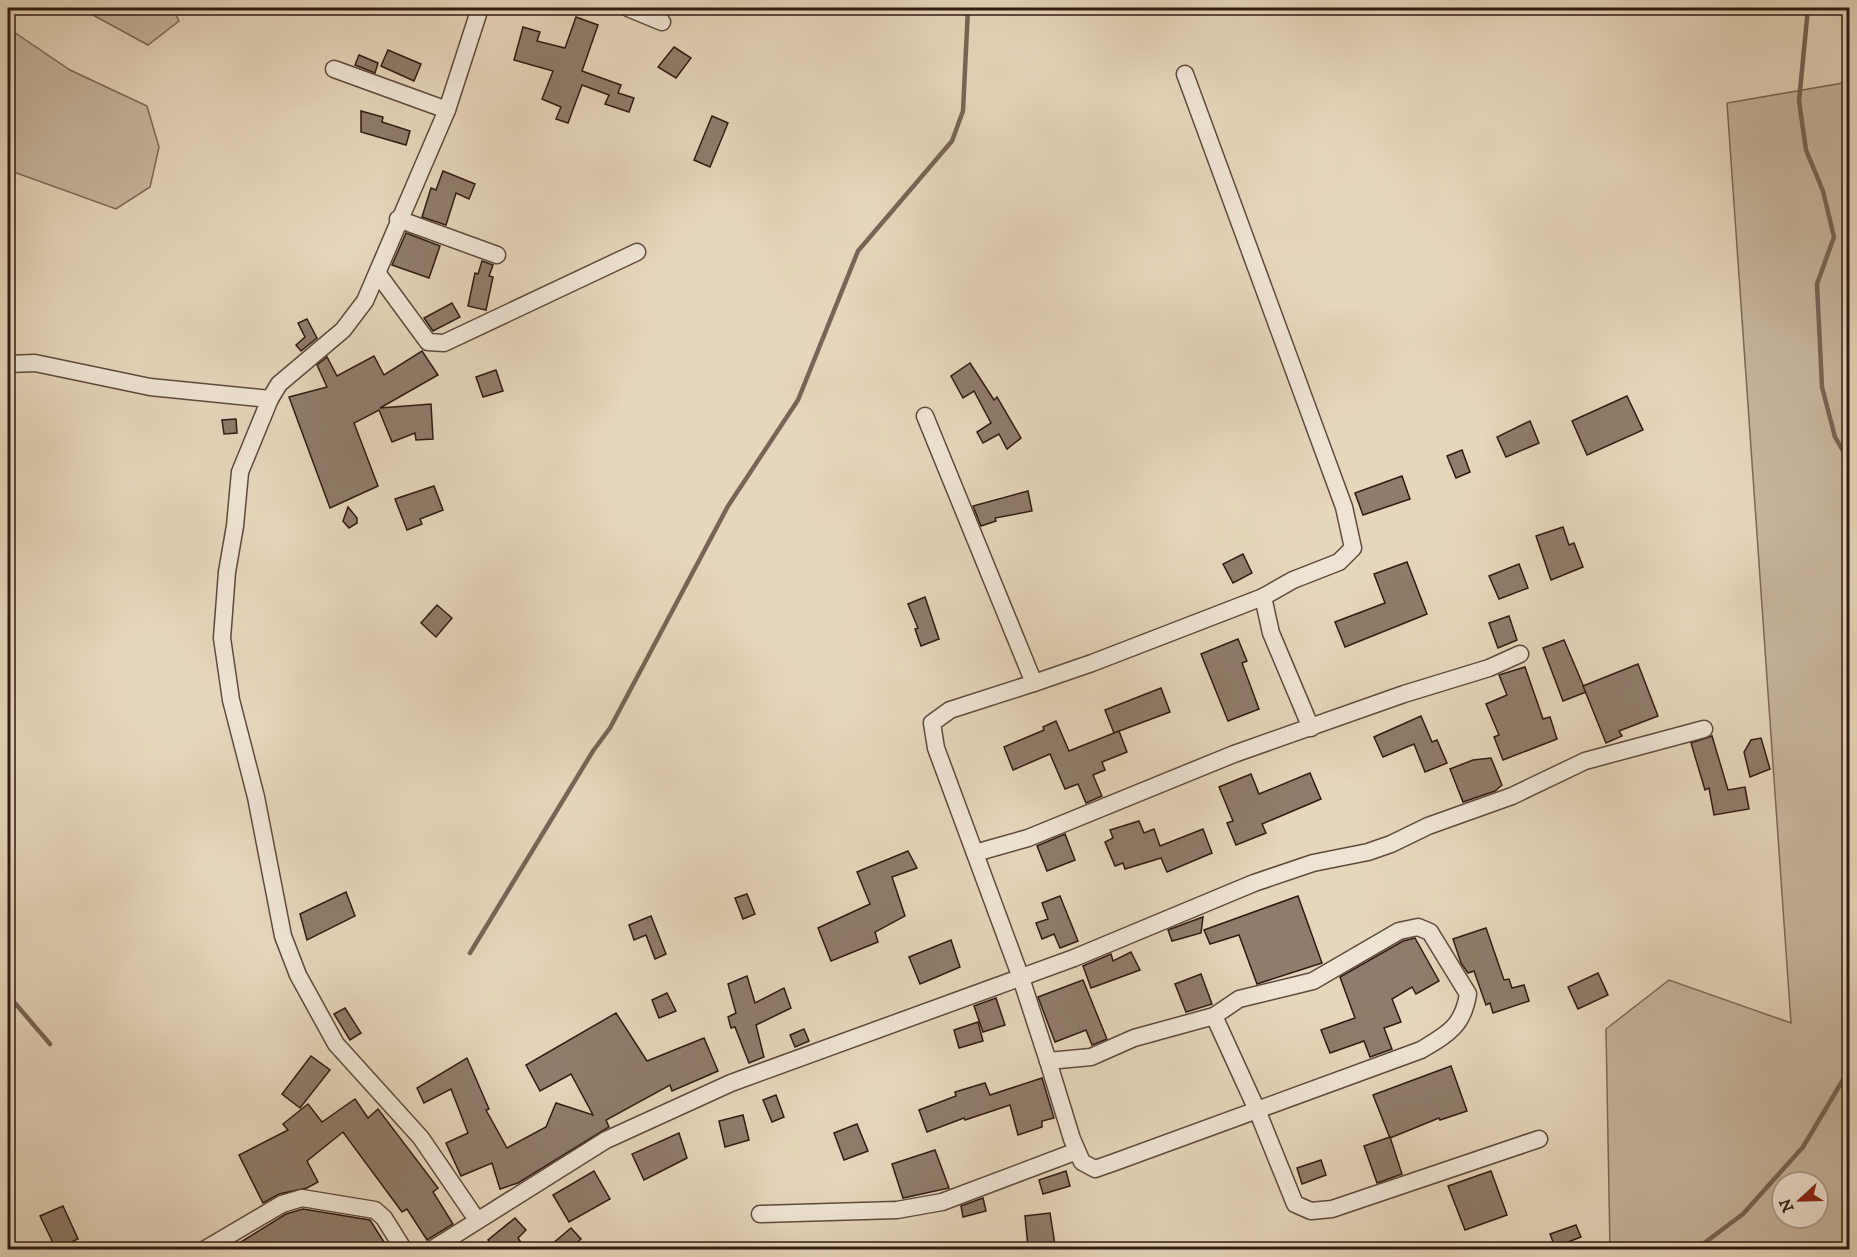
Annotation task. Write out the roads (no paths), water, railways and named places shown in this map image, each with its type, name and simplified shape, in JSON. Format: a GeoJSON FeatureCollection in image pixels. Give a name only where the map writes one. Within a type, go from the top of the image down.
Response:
{"type":"FeatureCollection","features":[{"type":"Feature","properties":{"kind":"street"},"geometry":{"type":"LineString","coordinates":[[477,1220],[421,1138],[336,1044],[298,975],[283,936],[256,797],[231,700],[222,638],[227,572],[235,526],[240,472],[270,399],[279,384],[343,330],[365,301],[378,274],[398,219],[447,110],[480,8]]}},
{"type":"Feature","properties":{"kind":"street"},"geometry":{"type":"LineString","coordinates":[[628,8],[662,22]]}},
{"type":"Feature","properties":{"kind":"street"},"geometry":{"type":"LineString","coordinates":[[334,69],[447,110]]}},
{"type":"Feature","properties":{"kind":"street"},"geometry":{"type":"LineString","coordinates":[[1048,1061],[1091,1057],[1134,1038],[1214,1016],[1239,999],[1313,981],[1400,931],[1418,927],[1430,932],[1468,994],[1465,1011],[1450,1032],[1421,1050],[1095,1169],[1082,1162],[1077,1151],[1021,978],[936,748],[932,723],[950,710],[1092,663],[1263,597],[1293,580],[1339,562],[1353,548],[1344,507],[1185,74]]}},
{"type":"Feature","properties":{"kind":"street"},"geometry":{"type":"LineString","coordinates":[[398,219],[497,255]]}},
{"type":"Feature","properties":{"kind":"street"},"geometry":{"type":"LineString","coordinates":[[378,274],[428,342],[444,343],[542,299],[637,252]]}},
{"type":"Feature","properties":{"kind":"street"},"geometry":{"type":"LineString","coordinates":[[8,364],[35,363],[150,387],[270,399]]}},
{"type":"Feature","properties":{"kind":"street"},"geometry":{"type":"LineString","coordinates":[[925,416],[1034,683]]}},
{"type":"Feature","properties":{"kind":"street"},"geometry":{"type":"LineString","coordinates":[[1263,597],[1271,633],[1311,728]]}},
{"type":"Feature","properties":{"kind":"street"},"geometry":{"type":"LineString","coordinates":[[975,854],[1028,838],[1234,754],[1404,694],[1490,668],[1520,654]]}},
{"type":"Feature","properties":{"kind":"street"},"geometry":{"type":"LineString","coordinates":[[431,1250],[606,1140],[731,1083],[1021,978],[1254,883],[1313,863],[1368,852],[1391,844],[1428,826],[1512,796],[1586,761],[1704,729]]}},
{"type":"Feature","properties":{"kind":"street"},"geometry":{"type":"LineString","coordinates":[[1214,1016],[1257,1110],[1295,1204],[1311,1211],[1332,1209],[1539,1139]]}},
{"type":"Feature","properties":{"kind":"street"},"geometry":{"type":"LineString","coordinates":[[760,1214],[897,1210],[942,1202],[1077,1151]]}},
{"type":"Feature","properties":{"kind":"street"},"geometry":{"type":"LineString","coordinates":[[204,1250],[282,1204],[302,1198],[375,1210],[384,1218],[404,1250]]}},
{"type":"Feature","properties":{"kind":"waterway"},"geometry":{"type":"LineString","coordinates":[[470,953],[593,751],[610,728],[728,506],[798,400],[858,251],[952,141],[963,111],[968,8]]}},
{"type":"Feature","properties":{"kind":"waterway"},"geometry":{"type":"LineString","coordinates":[[1808,8],[1799,101],[1806,150],[1823,191],[1834,237],[1817,284],[1822,387],[1835,437],[1850,463]]}},
{"type":"Feature","properties":{"kind":"waterway"},"geometry":{"type":"LineString","coordinates":[[8,995],[50,1044]]}},
{"type":"Feature","properties":{"kind":"waterway"},"geometry":{"type":"LineString","coordinates":[[1695,1250],[1743,1214],[1803,1147],[1850,1068]]}}]}
